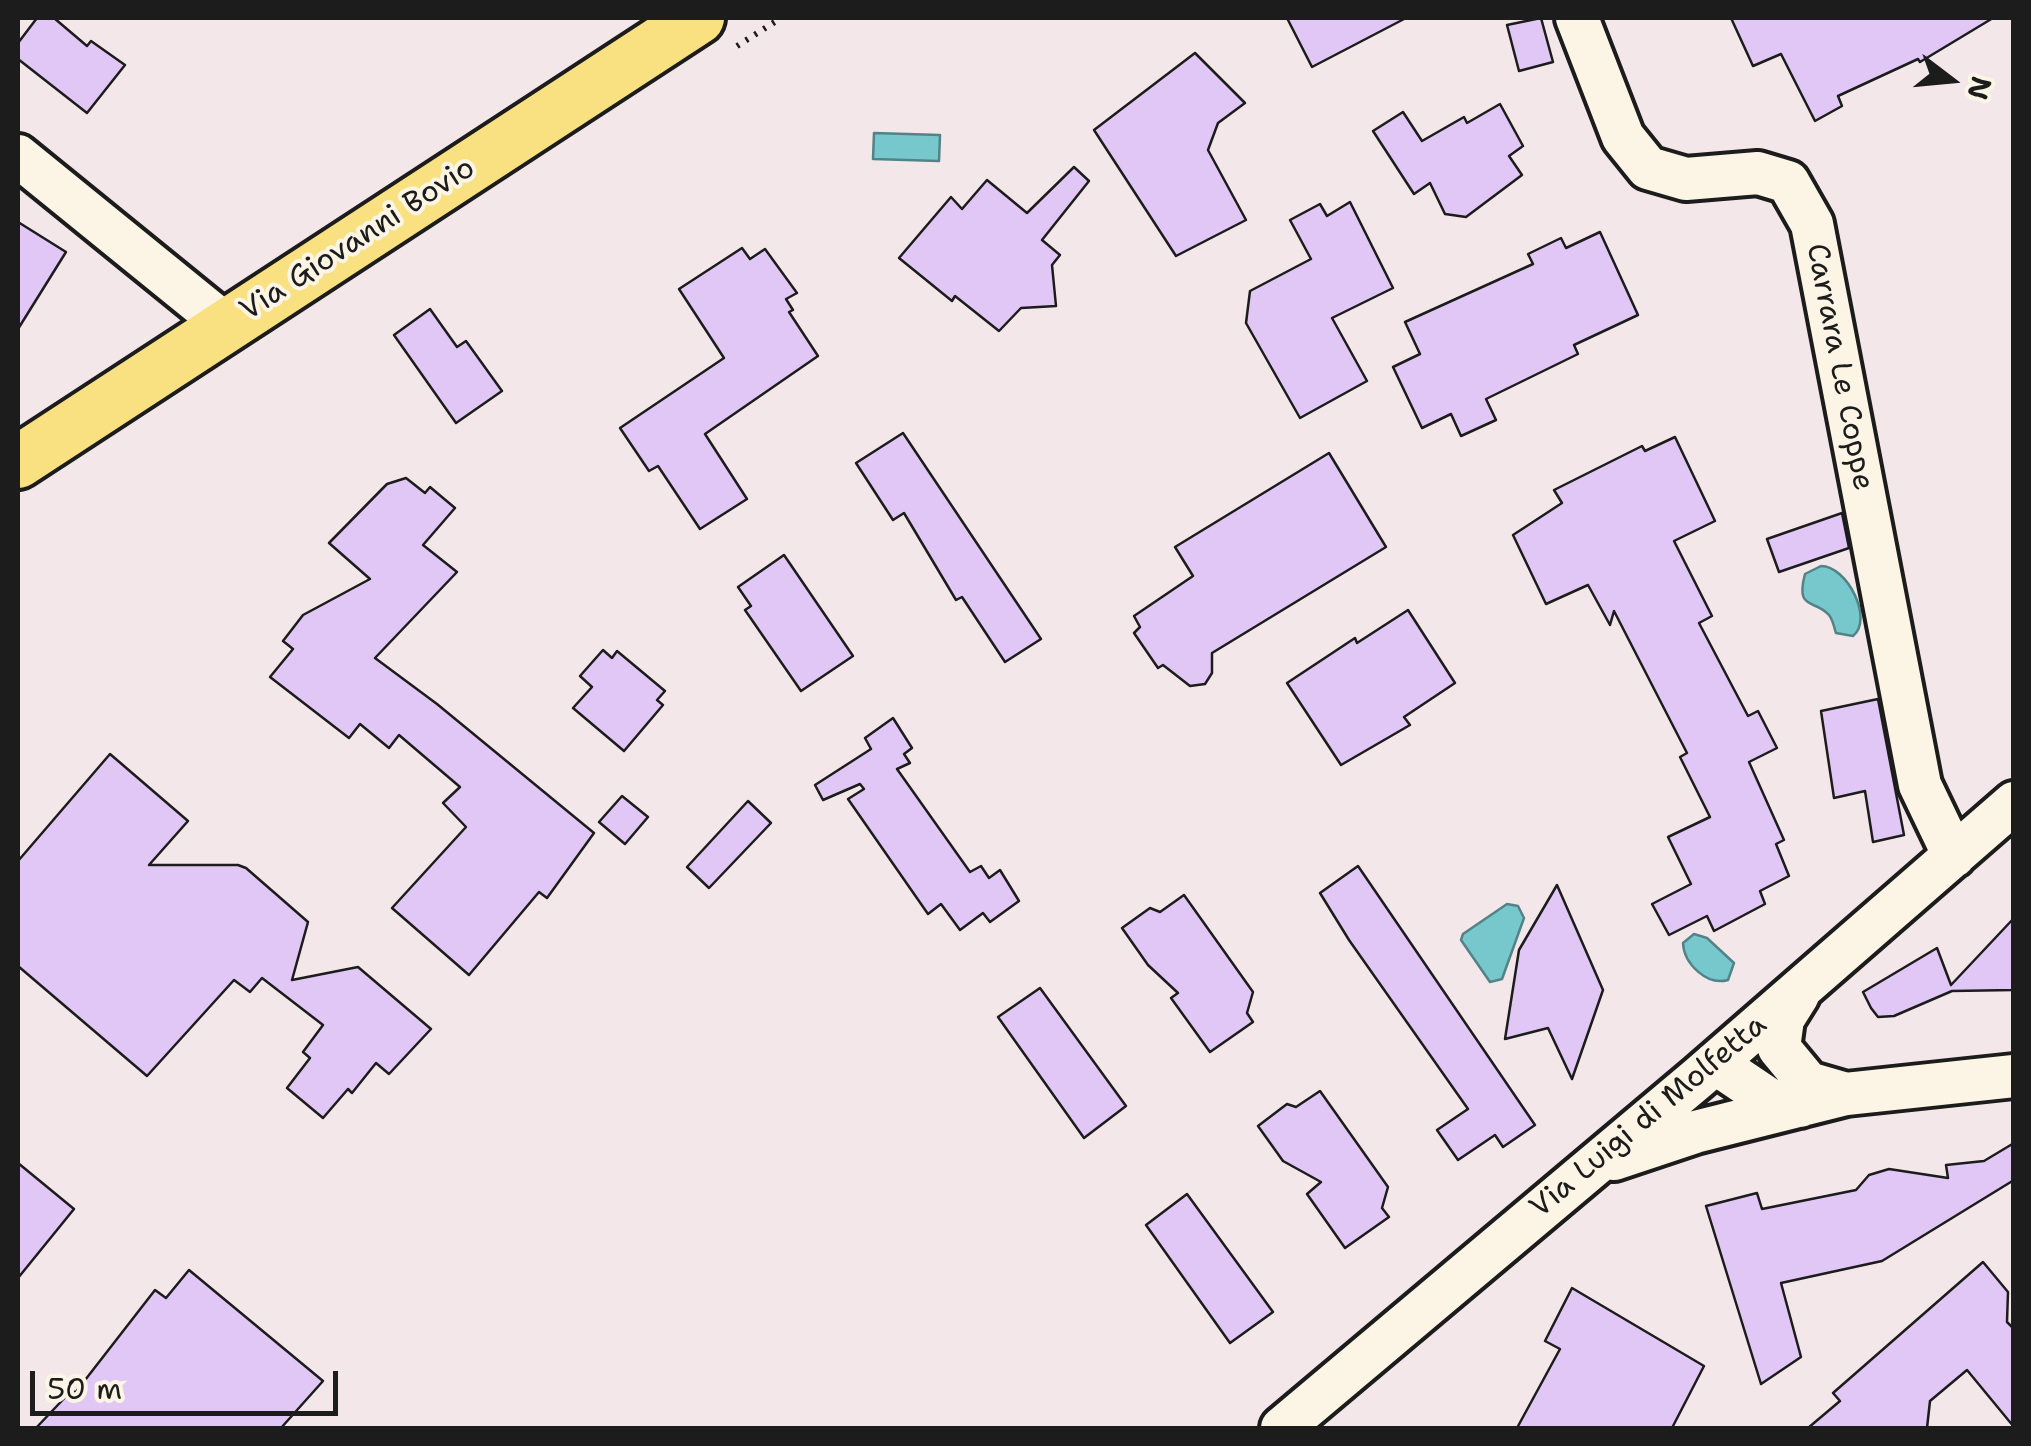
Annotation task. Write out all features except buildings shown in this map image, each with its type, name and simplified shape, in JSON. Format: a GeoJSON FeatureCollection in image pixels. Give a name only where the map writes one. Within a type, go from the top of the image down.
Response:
{"type":"FeatureCollection","features":[{"type":"Feature","properties":{"kind":"main road","name":"Via Giovanni Bovio"},"geometry":{"type":"LineString","coordinates":[[18,462],[698,18]]}},
{"type":"Feature","properties":{"kind":"street","name":"Carrara Le Coppe"},"geometry":{"type":"LineString","coordinates":[[1578,18],[1623,137],[1648,168],[1686,179],[1758,173],[1788,182],[1812,224],[1920,785],[1954,856]]}},
{"type":"Feature","properties":{"kind":"street"},"geometry":{"type":"LineString","coordinates":[[18,156],[226,325]]}},
{"type":"Feature","properties":{"kind":"street","name":"Via Luigi di Molfetta"},"geometry":{"type":"LineString","coordinates":[[1282,1428],[1594,1165],[1685,1114],[1714,1063],[2014,803]]}},
{"type":"Feature","properties":{"kind":"street"},"geometry":{"type":"LineString","coordinates":[[1803,986],[1783,1019],[1779,1048],[1808,1083],[1846,1094]]}},
{"type":"Feature","properties":{"kind":"street"},"geometry":{"type":"LineString","coordinates":[[1714,1063],[1770,1100],[1800,1106]]}},
{"type":"Feature","properties":{"kind":"street"},"geometry":{"type":"LineString","coordinates":[[1685,1114],[1800,1106],[1846,1094],[2014,1076]]}},
{"type":"Feature","properties":{"kind":"water"},"geometry":{"type":"Polygon","coordinates":[[[874,133],[940,135],[939,161],[873,159],[874,133]]]}},
{"type":"Feature","properties":{"kind":"water"},"geometry":{"type":"Polygon","coordinates":[[[1821,566],[1840,575],[1855,595],[1861,618],[1853,636],[1836,633],[1829,615],[1805,599],[1805,574],[1821,566]]]}},
{"type":"Feature","properties":{"kind":"water"},"geometry":{"type":"Polygon","coordinates":[[[1507,904],[1518,906],[1524,918],[1502,979],[1490,982],[1461,940],[1463,934],[1507,904]]]}},
{"type":"Feature","properties":{"kind":"water"},"geometry":{"type":"Polygon","coordinates":[[[1694,934],[1707,938],[1734,963],[1728,980],[1712,980],[1692,966],[1683,943],[1694,934]]]}}]}
